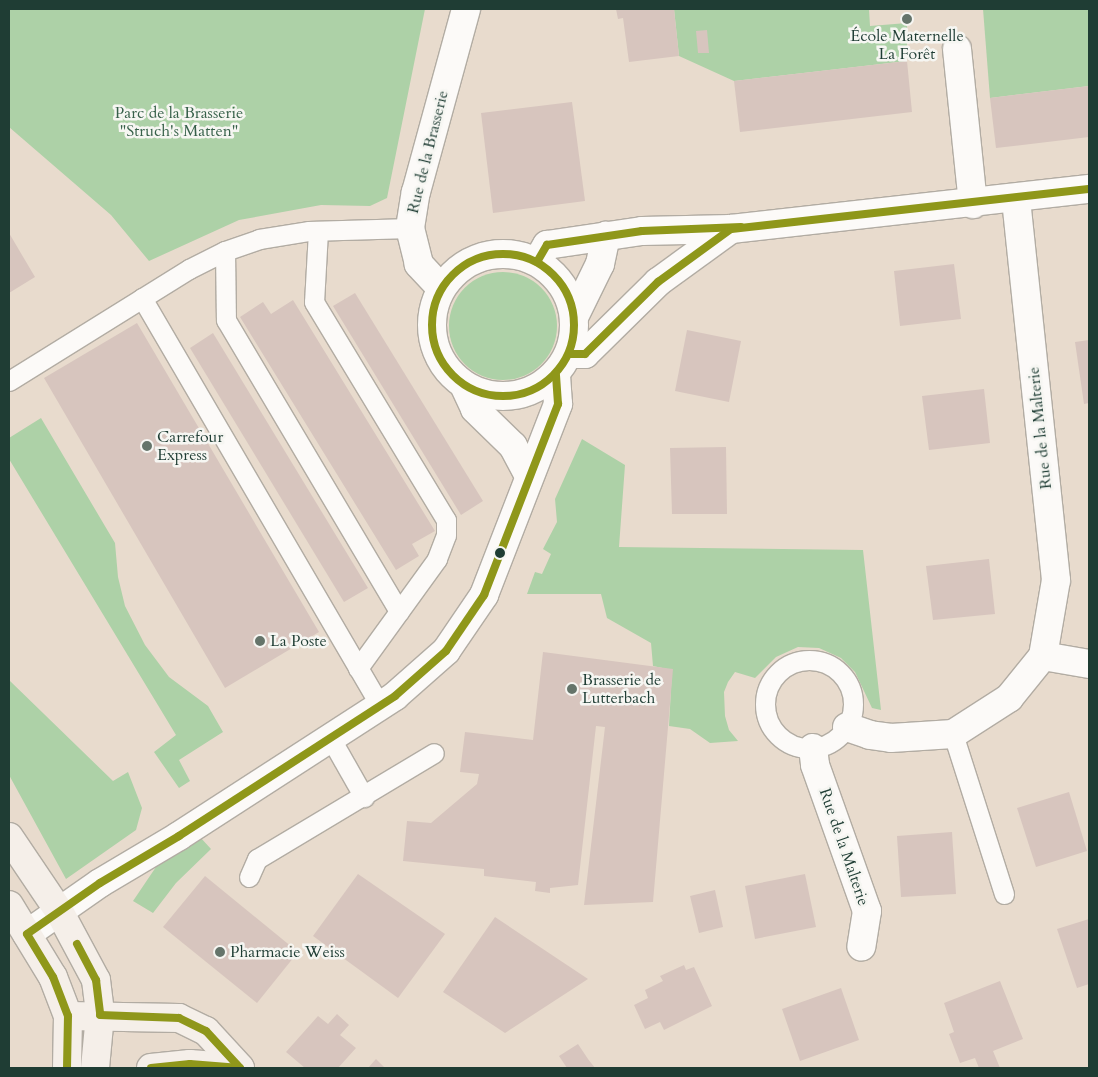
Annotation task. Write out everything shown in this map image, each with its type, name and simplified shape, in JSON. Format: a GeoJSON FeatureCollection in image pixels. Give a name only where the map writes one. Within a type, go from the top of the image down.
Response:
{"type":"FeatureCollection","features":[{"type":"Feature","properties":{"kind":"main road"},"geometry":{"type":"LineString","coordinates":[[9,836],[59,911],[96,980],[100,1015],[95,1068]]}},
{"type":"Feature","properties":{"kind":"main road"},"geometry":{"type":"LineString","coordinates":[[9,905],[54,977],[68,1016],[67,1068]]}},
{"type":"Feature","properties":{"kind":"main road"},"geometry":{"type":"LineString","coordinates":[[68,1016],[100,1015],[179,1018],[206,1031],[240,1068]]}},
{"type":"Feature","properties":{"kind":"main road"},"geometry":{"type":"LineString","coordinates":[[151,1068],[190,1064],[240,1068]]}},
{"type":"Feature","properties":{"kind":"street","name":"Rue de la Brasserie"},"geometry":{"type":"LineString","coordinates":[[441,288],[420,264],[410,228],[416,192],[466,9]]}},
{"type":"Feature","properties":{"kind":"street"},"geometry":{"type":"LineString","coordinates":[[957,49],[972,204]]}},
{"type":"Feature","properties":{"kind":"street"},"geometry":{"type":"LineString","coordinates":[[537,262],[547,245],[642,231],[731,228],[972,204],[1089,189]]}},
{"type":"Feature","properties":{"kind":"street","name":"Rue de la Malterie"},"geometry":{"type":"LineString","coordinates":[[847,727],[891,738],[953,734],[1009,698],[1043,656],[1056,580],[1016,199]]}},
{"type":"Feature","properties":{"kind":"street"},"geometry":{"type":"LineString","coordinates":[[27,934],[59,911],[402,691],[446,651],[468,622],[484,595],[528,474],[558,404],[562,364],[574,336],[574,317],[568,295],[555,276],[537,262],[516,255],[495,254],[474,260],[456,271],[441,288],[433,316],[436,352],[448,371],[464,385],[482,394],[516,395],[541,386],[562,364],[585,354],[658,282],[731,228]]}},
{"type":"Feature","properties":{"kind":"street"},"geometry":{"type":"LineString","coordinates":[[574,317],[600,264],[606,236]]}},
{"type":"Feature","properties":{"kind":"street"},"geometry":{"type":"LineString","coordinates":[[464,385],[475,409],[513,446],[528,474]]}},
{"type":"Feature","properties":{"kind":"street"},"geometry":{"type":"LineString","coordinates":[[1043,656],[1089,664]]}},
{"type":"Feature","properties":{"kind":"street","name":"Rue de la Malterie"},"geometry":{"type":"LineString","coordinates":[[813,748],[815,765],[867,911],[861,947]]}},
{"type":"Feature","properties":{"kind":"lane"},"geometry":{"type":"LineString","coordinates":[[9,381],[189,269],[225,251],[259,239],[318,231],[410,228]]}},
{"type":"Feature","properties":{"kind":"lane"},"geometry":{"type":"LineString","coordinates":[[318,231],[314,302],[446,520],[446,535],[437,559],[358,668]]}},
{"type":"Feature","properties":{"kind":"lane"},"geometry":{"type":"LineString","coordinates":[[225,251],[226,320],[399,611]]}},
{"type":"Feature","properties":{"kind":"lane"},"geometry":{"type":"LineString","coordinates":[[142,298],[380,706]]}},
{"type":"Feature","properties":{"kind":"lane"},"geometry":{"type":"LineString","coordinates":[[803,659],[824,661],[840,672],[851,688],[854,706],[847,727],[833,741],[813,748],[795,746],[778,736],[767,719],[764,699],[771,680],[785,666],[803,659]]}},
{"type":"Feature","properties":{"kind":"lane"},"geometry":{"type":"LineString","coordinates":[[953,734],[1004,894]]}},
{"type":"Feature","properties":{"kind":"lane"},"geometry":{"type":"LineString","coordinates":[[331,738],[364,797]]}},
{"type":"Feature","properties":{"kind":"lane"},"geometry":{"type":"LineString","coordinates":[[249,878],[256,859],[364,797],[434,753]]}},
{"type":"Feature","properties":{"kind":"green space","name":"Parc de la Brasserie \"Struch's Matten\""},"geometry":{"type":"Polygon","coordinates":[[[9,9],[425,9],[387,198],[370,206],[321,205],[239,220],[149,261],[111,215],[9,127],[9,9]]]}},
{"type":"Feature","properties":{"kind":"green space"},"geometry":{"type":"Polygon","coordinates":[[[674,9],[869,9],[870,26],[907,23],[907,61],[734,81],[679,56],[674,9]]]}},
{"type":"Feature","properties":{"kind":"green space"},"geometry":{"type":"Polygon","coordinates":[[[983,9],[1089,9],[1089,86],[990,98],[983,9]]]}},
{"type":"Feature","properties":{"kind":"green space"},"geometry":{"type":"Polygon","coordinates":[[[503,272],[524,276],[541,288],[553,305],[557,326],[553,347],[541,364],[524,376],[503,380],[482,376],[465,364],[453,347],[449,326],[453,305],[465,288],[482,276],[503,272]]]}},
{"type":"Feature","properties":{"kind":"green space"},"geometry":{"type":"Polygon","coordinates":[[[41,418],[115,543],[118,577],[125,606],[145,645],[169,677],[208,706],[223,732],[179,760],[190,781],[179,788],[154,752],[176,735],[9,459],[9,438],[41,418]]]}},
{"type":"Feature","properties":{"kind":"green space"},"geometry":{"type":"Polygon","coordinates":[[[582,439],[625,465],[619,547],[863,550],[881,710],[872,708],[855,672],[841,658],[819,648],[798,647],[776,657],[755,678],[735,672],[728,682],[724,692],[725,716],[729,730],[738,741],[710,743],[690,729],[669,726],[672,670],[653,666],[651,643],[607,618],[601,594],[527,594],[535,572],[542,574],[551,554],[543,549],[557,522],[555,499],[582,439]]]}},
{"type":"Feature","properties":{"kind":"green space"},"geometry":{"type":"Polygon","coordinates":[[[9,680],[113,781],[128,772],[142,808],[136,830],[66,879],[9,775],[9,680]]]}},
{"type":"Feature","properties":{"kind":"green space"},"geometry":{"type":"Polygon","coordinates":[[[200,837],[211,849],[176,883],[153,913],[133,901],[156,867],[200,837]]]}},
{"type":"Feature","properties":{"kind":"building"},"geometry":{"type":"Polygon","coordinates":[[[616,9],[674,9],[679,56],[629,62],[623,18],[618,19],[616,9]]]}},
{"type":"Feature","properties":{"kind":"building"},"geometry":{"type":"Polygon","coordinates":[[[707,30],[709,53],[698,53],[696,31],[707,30]]]}},
{"type":"Feature","properties":{"kind":"building"},"geometry":{"type":"Polygon","coordinates":[[[907,61],[912,112],[740,132],[734,81],[907,61]]]}},
{"type":"Feature","properties":{"kind":"building"},"geometry":{"type":"Polygon","coordinates":[[[1089,86],[1089,137],[996,148],[990,98],[1089,86]]]}},
{"type":"Feature","properties":{"kind":"building"},"geometry":{"type":"Polygon","coordinates":[[[572,102],[585,201],[493,213],[481,113],[572,102]]]}},
{"type":"Feature","properties":{"kind":"building"},"geometry":{"type":"Polygon","coordinates":[[[9,233],[35,277],[9,293],[9,233]]]}},
{"type":"Feature","properties":{"kind":"building"},"geometry":{"type":"Polygon","coordinates":[[[954,264],[961,319],[900,326],[894,271],[954,264]]]}},
{"type":"Feature","properties":{"kind":"building"},"geometry":{"type":"Polygon","coordinates":[[[355,293],[483,501],[461,515],[333,306],[355,293]]]}},
{"type":"Feature","properties":{"kind":"building"},"geometry":{"type":"Polygon","coordinates":[[[293,300],[435,531],[412,544],[419,556],[396,570],[240,317],[263,302],[271,314],[293,300]]]}},
{"type":"Feature","properties":{"kind":"building","name":"Carrefour Express"},"geometry":{"type":"Polygon","coordinates":[[[137,323],[319,632],[225,688],[44,378],[137,323]]]}},
{"type":"Feature","properties":{"kind":"building"},"geometry":{"type":"Polygon","coordinates":[[[687,330],[741,341],[729,402],[675,391],[687,330]]]}},
{"type":"Feature","properties":{"kind":"building"},"geometry":{"type":"Polygon","coordinates":[[[213,333],[368,588],[344,602],[190,348],[213,333]]]}},
{"type":"Feature","properties":{"kind":"building"},"geometry":{"type":"Polygon","coordinates":[[[1089,340],[1089,403],[1084,404],[1075,342],[1089,340]]]}},
{"type":"Feature","properties":{"kind":"building"},"geometry":{"type":"Polygon","coordinates":[[[984,389],[990,443],[929,450],[922,396],[984,389]]]}},
{"type":"Feature","properties":{"kind":"building"},"geometry":{"type":"Polygon","coordinates":[[[726,447],[727,514],[672,514],[670,448],[726,447]]]}},
{"type":"Feature","properties":{"kind":"building"},"geometry":{"type":"Polygon","coordinates":[[[989,559],[995,614],[933,620],[926,566],[989,559]]]}},
{"type":"Feature","properties":{"kind":"building"},"geometry":{"type":"Polygon","coordinates":[[[543,652],[673,669],[653,902],[584,905],[605,727],[596,726],[578,885],[550,888],[550,893],[535,891],[536,882],[484,876],[484,869],[403,861],[407,821],[431,823],[477,784],[479,774],[460,772],[465,732],[533,740],[543,652]]]}},
{"type":"Feature","properties":{"kind":"building"},"geometry":{"type":"Polygon","coordinates":[[[1069,792],[1087,851],[1036,867],[1017,808],[1069,792]]]}},
{"type":"Feature","properties":{"kind":"building"},"geometry":{"type":"Polygon","coordinates":[[[952,832],[956,894],[901,897],[897,836],[952,832]]]}},
{"type":"Feature","properties":{"kind":"building"},"geometry":{"type":"Polygon","coordinates":[[[358,874],[445,934],[398,998],[313,936],[358,874]]]}},
{"type":"Feature","properties":{"kind":"building"},"geometry":{"type":"Polygon","coordinates":[[[805,874],[816,927],[755,939],[745,886],[805,874]]]}},
{"type":"Feature","properties":{"kind":"building"},"geometry":{"type":"Polygon","coordinates":[[[205,876],[298,952],[257,1003],[163,927],[205,876]]]}},
{"type":"Feature","properties":{"kind":"building"},"geometry":{"type":"Polygon","coordinates":[[[715,890],[723,927],[699,933],[690,896],[715,890]]]}},
{"type":"Feature","properties":{"kind":"building"},"geometry":{"type":"Polygon","coordinates":[[[495,917],[588,979],[505,1033],[443,992],[495,917]]]}},
{"type":"Feature","properties":{"kind":"building"},"geometry":{"type":"Polygon","coordinates":[[[1089,919],[1089,984],[1077,988],[1057,929],[1089,919]]]}},
{"type":"Feature","properties":{"kind":"building"},"geometry":{"type":"Polygon","coordinates":[[[684,965],[686,970],[694,967],[712,1006],[664,1030],[660,1022],[645,1029],[634,1005],[648,998],[645,990],[663,981],[660,976],[684,965]]]}},
{"type":"Feature","properties":{"kind":"building"},"geometry":{"type":"Polygon","coordinates":[[[1000,981],[1023,1039],[993,1051],[1000,1068],[979,1068],[975,1058],[960,1063],[949,1034],[954,1032],[944,1003],[1000,981]]]}},
{"type":"Feature","properties":{"kind":"building"},"geometry":{"type":"Polygon","coordinates":[[[841,988],[859,1040],[800,1061],[782,1009],[841,988]]]}},
{"type":"Feature","properties":{"kind":"building"},"geometry":{"type":"Polygon","coordinates":[[[337,1014],[349,1025],[340,1035],[356,1048],[338,1068],[305,1068],[286,1052],[318,1016],[328,1024],[337,1014]]]}},
{"type":"Feature","properties":{"kind":"building"},"geometry":{"type":"Polygon","coordinates":[[[578,1044],[595,1068],[567,1068],[559,1056],[578,1044]]]}},
{"type":"Feature","properties":{"kind":"building"},"geometry":{"type":"Polygon","coordinates":[[[376,1059],[385,1068],[368,1068],[376,1059]]]}},
{"type":"Feature","properties":{"kind":"transit line"},"geometry":{"type":"LineString","coordinates":[[569,354],[585,354],[658,282],[731,229],[1089,189]]}},
{"type":"Feature","properties":{"kind":"transit line"},"geometry":{"type":"LineString","coordinates":[[537,262],[547,245],[642,231],[741,227]]}},
{"type":"Feature","properties":{"kind":"transit line"},"geometry":{"type":"LineString","coordinates":[[503,254],[517,255],[530,259],[543,266],[553,275],[562,285],[569,298],[573,311],[574,325],[573,339],[569,352],[562,365],[553,375],[543,384],[530,391],[517,395],[503,396],[489,395],[476,391],[463,384],[453,375],[444,365],[437,352],[433,339],[432,325],[433,311],[437,298],[444,285],[453,275],[463,266],[476,259],[489,255],[503,254]]}},
{"type":"Feature","properties":{"kind":"transit line"},"geometry":{"type":"LineString","coordinates":[[67,1068],[68,1016],[53,977],[27,934],[100,883],[179,836],[395,696],[446,651],[484,595],[558,404],[556,374]]}},
{"type":"Feature","properties":{"kind":"transit line"},"geometry":{"type":"LineString","coordinates":[[77,944],[96,980],[100,1015],[179,1018],[206,1031],[240,1068]]}},
{"type":"Feature","properties":{"kind":"transit line"},"geometry":{"type":"LineString","coordinates":[[151,1068],[190,1064],[240,1068]]}},
{"type":"Feature","properties":{"kind":"place","name":"École Maternelle La Forêt"},"geometry":{"type":"Point","coordinates":[907,19]}},
{"type":"Feature","properties":{"kind":"place","name":"Carrefour Express"},"geometry":{"type":"Point","coordinates":[147,446]}},
{"type":"Feature","properties":{"kind":"place","name":"La Poste"},"geometry":{"type":"Point","coordinates":[260,641]}},
{"type":"Feature","properties":{"kind":"place","name":"Brasserie de Lutterbach"},"geometry":{"type":"Point","coordinates":[572,689]}},
{"type":"Feature","properties":{"kind":"place","name":"Pharmacie Weiss"},"geometry":{"type":"Point","coordinates":[220,952]}}]}
